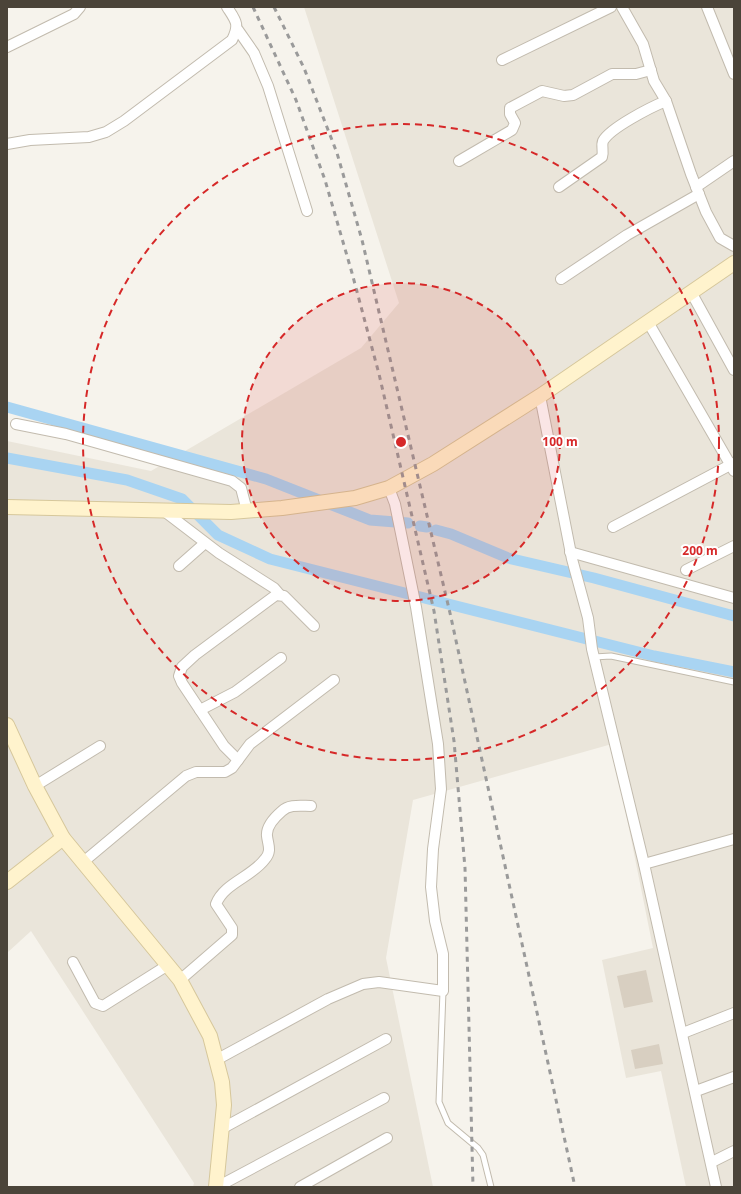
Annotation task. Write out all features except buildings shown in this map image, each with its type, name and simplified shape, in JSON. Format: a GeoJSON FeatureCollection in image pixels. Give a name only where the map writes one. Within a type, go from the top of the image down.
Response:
{"type":"FeatureCollection","features":[{"type":"Feature","properties":{"kind":"street"},"geometry":{"type":"LineString","coordinates":[[7,47],[74,14],[80,7]]}},
{"type":"Feature","properties":{"kind":"street"},"geometry":{"type":"LineString","coordinates":[[227,7],[236,21],[238,30],[254,53],[268,86],[307,211]]}},
{"type":"Feature","properties":{"kind":"street"},"geometry":{"type":"LineString","coordinates":[[502,60],[611,7]]}},
{"type":"Feature","properties":{"kind":"street"},"geometry":{"type":"LineString","coordinates":[[622,7],[643,44],[654,81],[666,101],[698,190],[720,238],[734,246]]}},
{"type":"Feature","properties":{"kind":"street"},"geometry":{"type":"LineString","coordinates":[[707,7],[734,74]]}},
{"type":"Feature","properties":{"kind":"street"},"geometry":{"type":"LineString","coordinates":[[7,144],[30,140],[89,137],[106,132],[124,121],[232,40],[238,30]]}},
{"type":"Feature","properties":{"kind":"street"},"geometry":{"type":"LineString","coordinates":[[458,161],[512,130],[515,123],[510,114],[510,108],[539,92],[564,96],[574,95],[612,74],[636,74],[650,70]]}},
{"type":"Feature","properties":{"kind":"street"},"geometry":{"type":"LineString","coordinates":[[559,187],[602,156],[602,146],[605,138],[637,114],[666,101]]}},
{"type":"Feature","properties":{"kind":"street"},"geometry":{"type":"LineString","coordinates":[[561,279],[698,190],[734,160]]}},
{"type":"Feature","properties":{"kind":"street"},"geometry":{"type":"LineString","coordinates":[[7,507],[231,512],[355,498],[389,488],[433,464],[540,396],[691,292],[733,267]]}},
{"type":"Feature","properties":{"kind":"street"},"geometry":{"type":"LineString","coordinates":[[691,292],[734,370]]}},
{"type":"Feature","properties":{"kind":"street"},"geometry":{"type":"LineString","coordinates":[[613,527],[733,466],[648,322]]}},
{"type":"Feature","properties":{"kind":"street"},"geometry":{"type":"LineString","coordinates":[[540,396],[571,556],[588,618],[593,653],[644,864],[712,1162],[716,1187]]}},
{"type":"Feature","properties":{"kind":"street"},"geometry":{"type":"LineString","coordinates":[[16,424],[66,434],[232,481],[241,488],[247,511]]}},
{"type":"Feature","properties":{"kind":"street"},"geometry":{"type":"LineString","coordinates":[[216,1060],[328,999],[363,984],[379,982],[443,991],[443,954],[435,921],[431,887],[433,849],[441,789],[438,744],[416,607],[395,504],[389,488]]}},
{"type":"Feature","properties":{"kind":"street"},"geometry":{"type":"LineString","coordinates":[[169,511],[204,543],[274,588],[280,595],[289,600],[314,626]]}},
{"type":"Feature","properties":{"kind":"street"},"geometry":{"type":"LineString","coordinates":[[180,566],[204,543]]}},
{"type":"Feature","properties":{"kind":"street"},"geometry":{"type":"LineString","coordinates":[[686,570],[734,546]]}},
{"type":"Feature","properties":{"kind":"street"},"geometry":{"type":"LineString","coordinates":[[571,556],[734,598]]}},
{"type":"Feature","properties":{"kind":"street"},"geometry":{"type":"LineString","coordinates":[[238,760],[224,746],[182,683],[179,676],[182,666],[195,655],[276,595],[280,595]]}},
{"type":"Feature","properties":{"kind":"street"},"geometry":{"type":"LineString","coordinates":[[200,710],[235,692],[281,658]]}},
{"type":"Feature","properties":{"kind":"street"},"geometry":{"type":"LineString","coordinates":[[82,863],[186,776],[196,772],[225,772],[232,768],[250,744],[334,680]]}},
{"type":"Feature","properties":{"kind":"street"},"geometry":{"type":"LineString","coordinates":[[7,725],[35,786],[63,838],[82,863],[180,980],[210,1036],[222,1082],[224,1105],[217,1187]]}},
{"type":"Feature","properties":{"kind":"street"},"geometry":{"type":"LineString","coordinates":[[35,786],[100,746]]}},
{"type":"Feature","properties":{"kind":"street"},"geometry":{"type":"LineString","coordinates":[[180,980],[232,935],[232,928],[216,904],[220,896],[228,888],[265,859],[270,848],[267,836],[272,822],[283,809],[290,806],[311,806]]}},
{"type":"Feature","properties":{"kind":"street"},"geometry":{"type":"LineString","coordinates":[[7,882],[63,838]]}},
{"type":"Feature","properties":{"kind":"street"},"geometry":{"type":"LineString","coordinates":[[644,864],[734,839]]}},
{"type":"Feature","properties":{"kind":"street"},"geometry":{"type":"LineString","coordinates":[[74,962],[95,1003],[103,1006],[168,965]]}},
{"type":"Feature","properties":{"kind":"street"},"geometry":{"type":"LineString","coordinates":[[682,1033],[734,1013]]}},
{"type":"Feature","properties":{"kind":"street"},"geometry":{"type":"LineString","coordinates":[[223,1128],[386,1040]]}},
{"type":"Feature","properties":{"kind":"street"},"geometry":{"type":"LineString","coordinates":[[696,1091],[734,1077]]}},
{"type":"Feature","properties":{"kind":"street"},"geometry":{"type":"LineString","coordinates":[[217,1187],[384,1098]]}},
{"type":"Feature","properties":{"kind":"street"},"geometry":{"type":"LineString","coordinates":[[300,1187],[386,1138]]}},
{"type":"Feature","properties":{"kind":"street"},"geometry":{"type":"LineString","coordinates":[[712,1162],[734,1151]]}},
{"type":"Feature","properties":{"kind":"lane"},"geometry":{"type":"LineString","coordinates":[[593,653],[734,682]]}},
{"type":"Feature","properties":{"kind":"lane"},"geometry":{"type":"LineString","coordinates":[[443,991],[439,1102],[448,1123],[478,1148],[483,1155],[491,1187]]}},
{"type":"Feature","properties":{"kind":"shaded area"},"geometry":{"type":"Polygon","coordinates":[[[304,7],[734,7],[734,1187],[686,1187],[661,1071],[626,1078],[602,960],[653,948],[612,744],[413,800],[386,958],[433,1187],[193,1187],[194,1183],[31,931],[7,953],[7,441],[151,471],[361,348],[399,303],[304,7]]]}},
{"type":"Feature","properties":{"kind":"waterway"},"geometry":{"type":"LineString","coordinates":[[7,407],[266,479],[370,520],[408,523]]}},
{"type":"Feature","properties":{"kind":"waterway"},"geometry":{"type":"LineString","coordinates":[[7,458],[127,480],[182,499],[218,535],[270,559],[654,656],[734,672]]}},
{"type":"Feature","properties":{"kind":"waterway"},"geometry":{"type":"LineString","coordinates":[[420,526],[427,527]]}},
{"type":"Feature","properties":{"kind":"waterway"},"geometry":{"type":"LineString","coordinates":[[436,530],[451,534],[508,558],[594,578],[734,616]]}},
{"type":"Feature","properties":{"kind":"railway"},"geometry":{"type":"LineString","coordinates":[[253,7],[296,100],[325,180],[379,374],[434,611],[454,741],[465,868],[473,1187]]}},
{"type":"Feature","properties":{"kind":"railway"},"geometry":{"type":"LineString","coordinates":[[274,7],[304,68],[337,153],[362,240],[450,613],[575,1187]]}}]}
